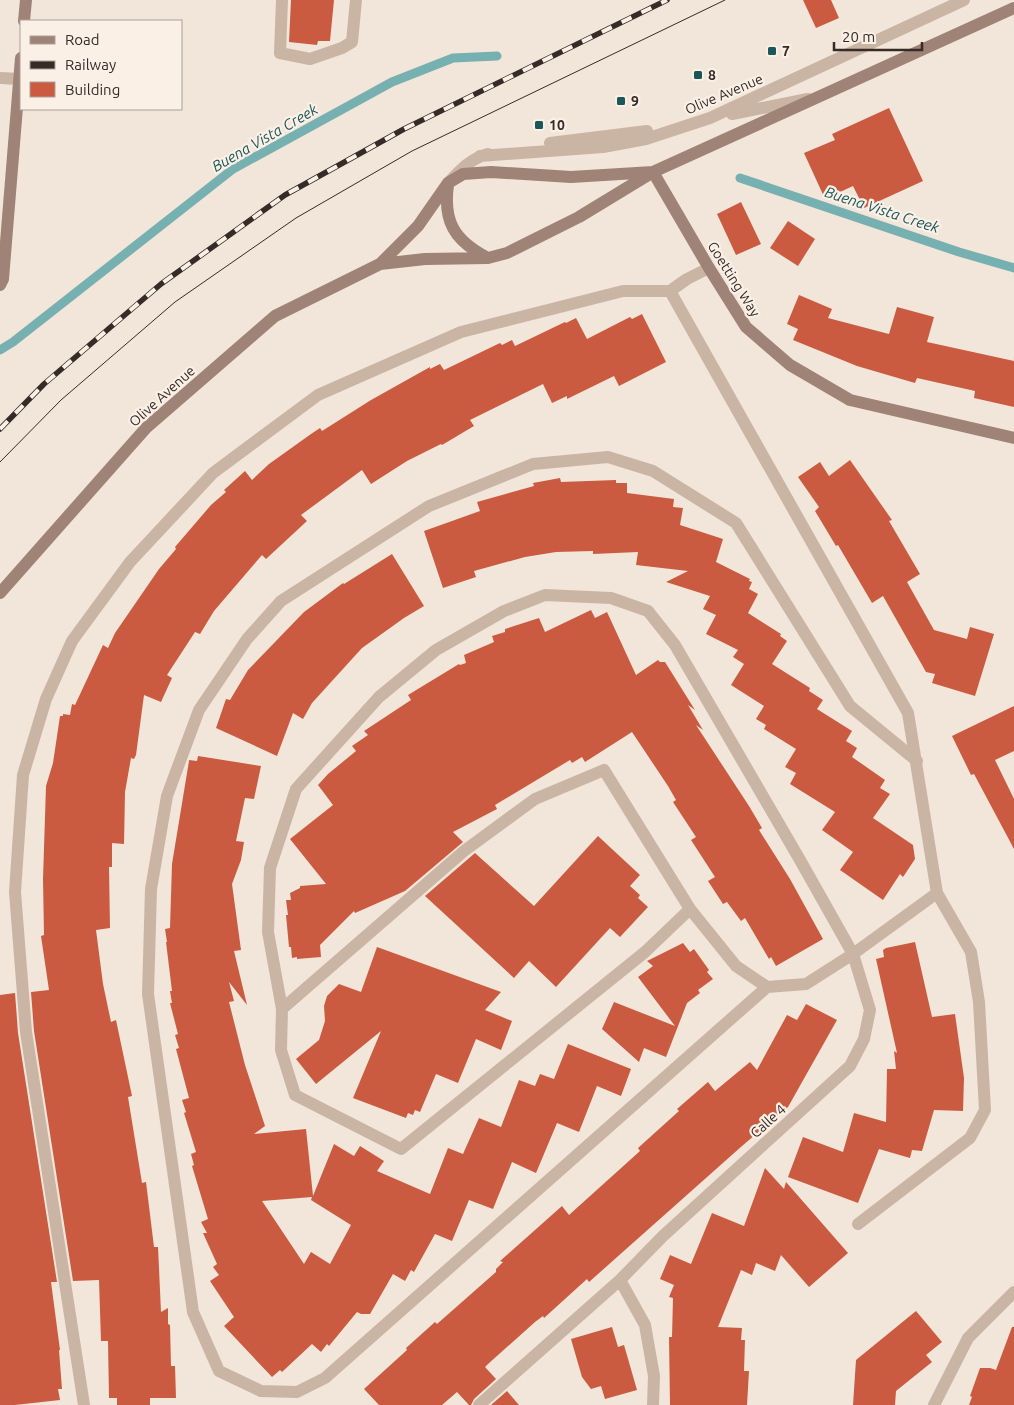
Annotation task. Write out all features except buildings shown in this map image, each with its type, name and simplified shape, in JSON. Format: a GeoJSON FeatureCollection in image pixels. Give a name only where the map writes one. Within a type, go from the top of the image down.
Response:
{"type":"FeatureCollection","features":[{"type":"Feature","properties":{"kind":"main road"},"geometry":{"type":"LineString","coordinates":[[24,20],[26,0]]}},
{"type":"Feature","properties":{"kind":"main road","name":"Olive Avenue"},"geometry":{"type":"LineString","coordinates":[[380,264],[425,259],[488,258],[506,253],[562,226],[653,172],[1014,8]]}},
{"type":"Feature","properties":{"kind":"main road"},"geometry":{"type":"LineString","coordinates":[[0,285],[3,279],[20,79]]}},
{"type":"Feature","properties":{"kind":"main road","name":"Olive Avenue"},"geometry":{"type":"LineString","coordinates":[[0,593],[154,421],[275,316],[380,264],[418,226],[448,183],[463,174],[491,172],[571,177],[653,172]]}},
{"type":"Feature","properties":{"kind":"main road","name":"Goetting Way"},"geometry":{"type":"LineString","coordinates":[[653,172],[746,327],[790,365],[850,400],[1014,438]]}},
{"type":"Feature","properties":{"kind":"main road"},"geometry":{"type":"LineString","coordinates":[[448,183],[445,202],[451,225],[458,237],[470,248],[488,258]]}},
{"type":"Feature","properties":{"kind":"street"},"geometry":{"type":"LineString","coordinates":[[282,0],[280,53],[310,59],[342,48],[352,42],[356,0]]}},
{"type":"Feature","properties":{"kind":"street","name":"Olive Avenue"},"geometry":{"type":"LineString","coordinates":[[448,183],[462,168],[480,156],[603,147],[646,139],[710,118],[964,0]]}},
{"type":"Feature","properties":{"kind":"street"},"geometry":{"type":"LineString","coordinates":[[0,78],[20,79]]}},
{"type":"Feature","properties":{"kind":"street"},"geometry":{"type":"LineString","coordinates":[[710,118],[818,97]]}},
{"type":"Feature","properties":{"kind":"street"},"geometry":{"type":"LineString","coordinates":[[84,1405],[26,1032],[15,892],[23,775],[46,699],[72,641],[130,562],[213,473],[318,395],[461,332],[623,291],[670,291],[687,279],[709,268]]}},
{"type":"Feature","properties":{"kind":"street"},"geometry":{"type":"LineString","coordinates":[[670,291],[908,713],[937,893],[971,952],[979,1002],[985,1110],[970,1138],[858,1224]]}},
{"type":"Feature","properties":{"kind":"street"},"geometry":{"type":"LineString","coordinates":[[917,760],[850,706],[736,523],[653,470],[608,457],[533,464],[428,506],[281,601],[247,639],[199,710],[168,796],[151,889],[148,994],[191,1303],[193,1312],[219,1371],[261,1391],[298,1392],[325,1378],[767,987],[806,984],[853,954],[937,893]]}},
{"type":"Feature","properties":{"kind":"street","name":"Calle 4"},"geometry":{"type":"LineString","coordinates":[[479,1405],[620,1280],[663,1236],[850,1066],[864,1039],[870,1010],[853,954],[675,645],[648,611],[611,598],[545,595],[504,611],[436,650],[379,697],[296,789],[270,868],[268,932],[282,1009],[281,1050],[295,1094],[401,1148],[644,952],[690,910]]}},
{"type":"Feature","properties":{"kind":"street"},"geometry":{"type":"LineString","coordinates":[[282,1009],[464,851],[534,799],[604,770],[690,910],[736,966],[767,987]]}},
{"type":"Feature","properties":{"kind":"street"},"geometry":{"type":"LineString","coordinates":[[620,1280],[645,1325],[654,1376],[653,1405]]}},
{"type":"Feature","properties":{"kind":"street"},"geometry":{"type":"LineString","coordinates":[[934,1405],[968,1338],[1014,1292]]}},
{"type":"Feature","properties":{"kind":"waterway","name":"Buena Vista Creek"},"geometry":{"type":"LineString","coordinates":[[0,350],[13,342],[233,169],[392,82],[453,58],[497,56]]}},
{"type":"Feature","properties":{"kind":"waterway","name":"Buena Vista Creek"},"geometry":{"type":"LineString","coordinates":[[740,178],[959,252],[1014,268]]}},
{"type":"Feature","properties":{"kind":"tram line"},"geometry":{"type":"LineString","coordinates":[[0,462],[61,400],[175,302],[296,218],[412,151],[725,0]]}},
{"type":"Feature","properties":{"kind":"railway"},"geometry":{"type":"LineString","coordinates":[[0,429],[44,384],[161,284],[285,195],[404,129],[667,0]]}},
{"type":"Feature","properties":{"kind":"place","name":"7"},"geometry":{"type":"Point","coordinates":[772,51]}},
{"type":"Feature","properties":{"kind":"place","name":"8"},"geometry":{"type":"Point","coordinates":[698,75]}},
{"type":"Feature","properties":{"kind":"place","name":"9"},"geometry":{"type":"Point","coordinates":[621,101]}},
{"type":"Feature","properties":{"kind":"place","name":"10"},"geometry":{"type":"Point","coordinates":[539,125]}}]}
